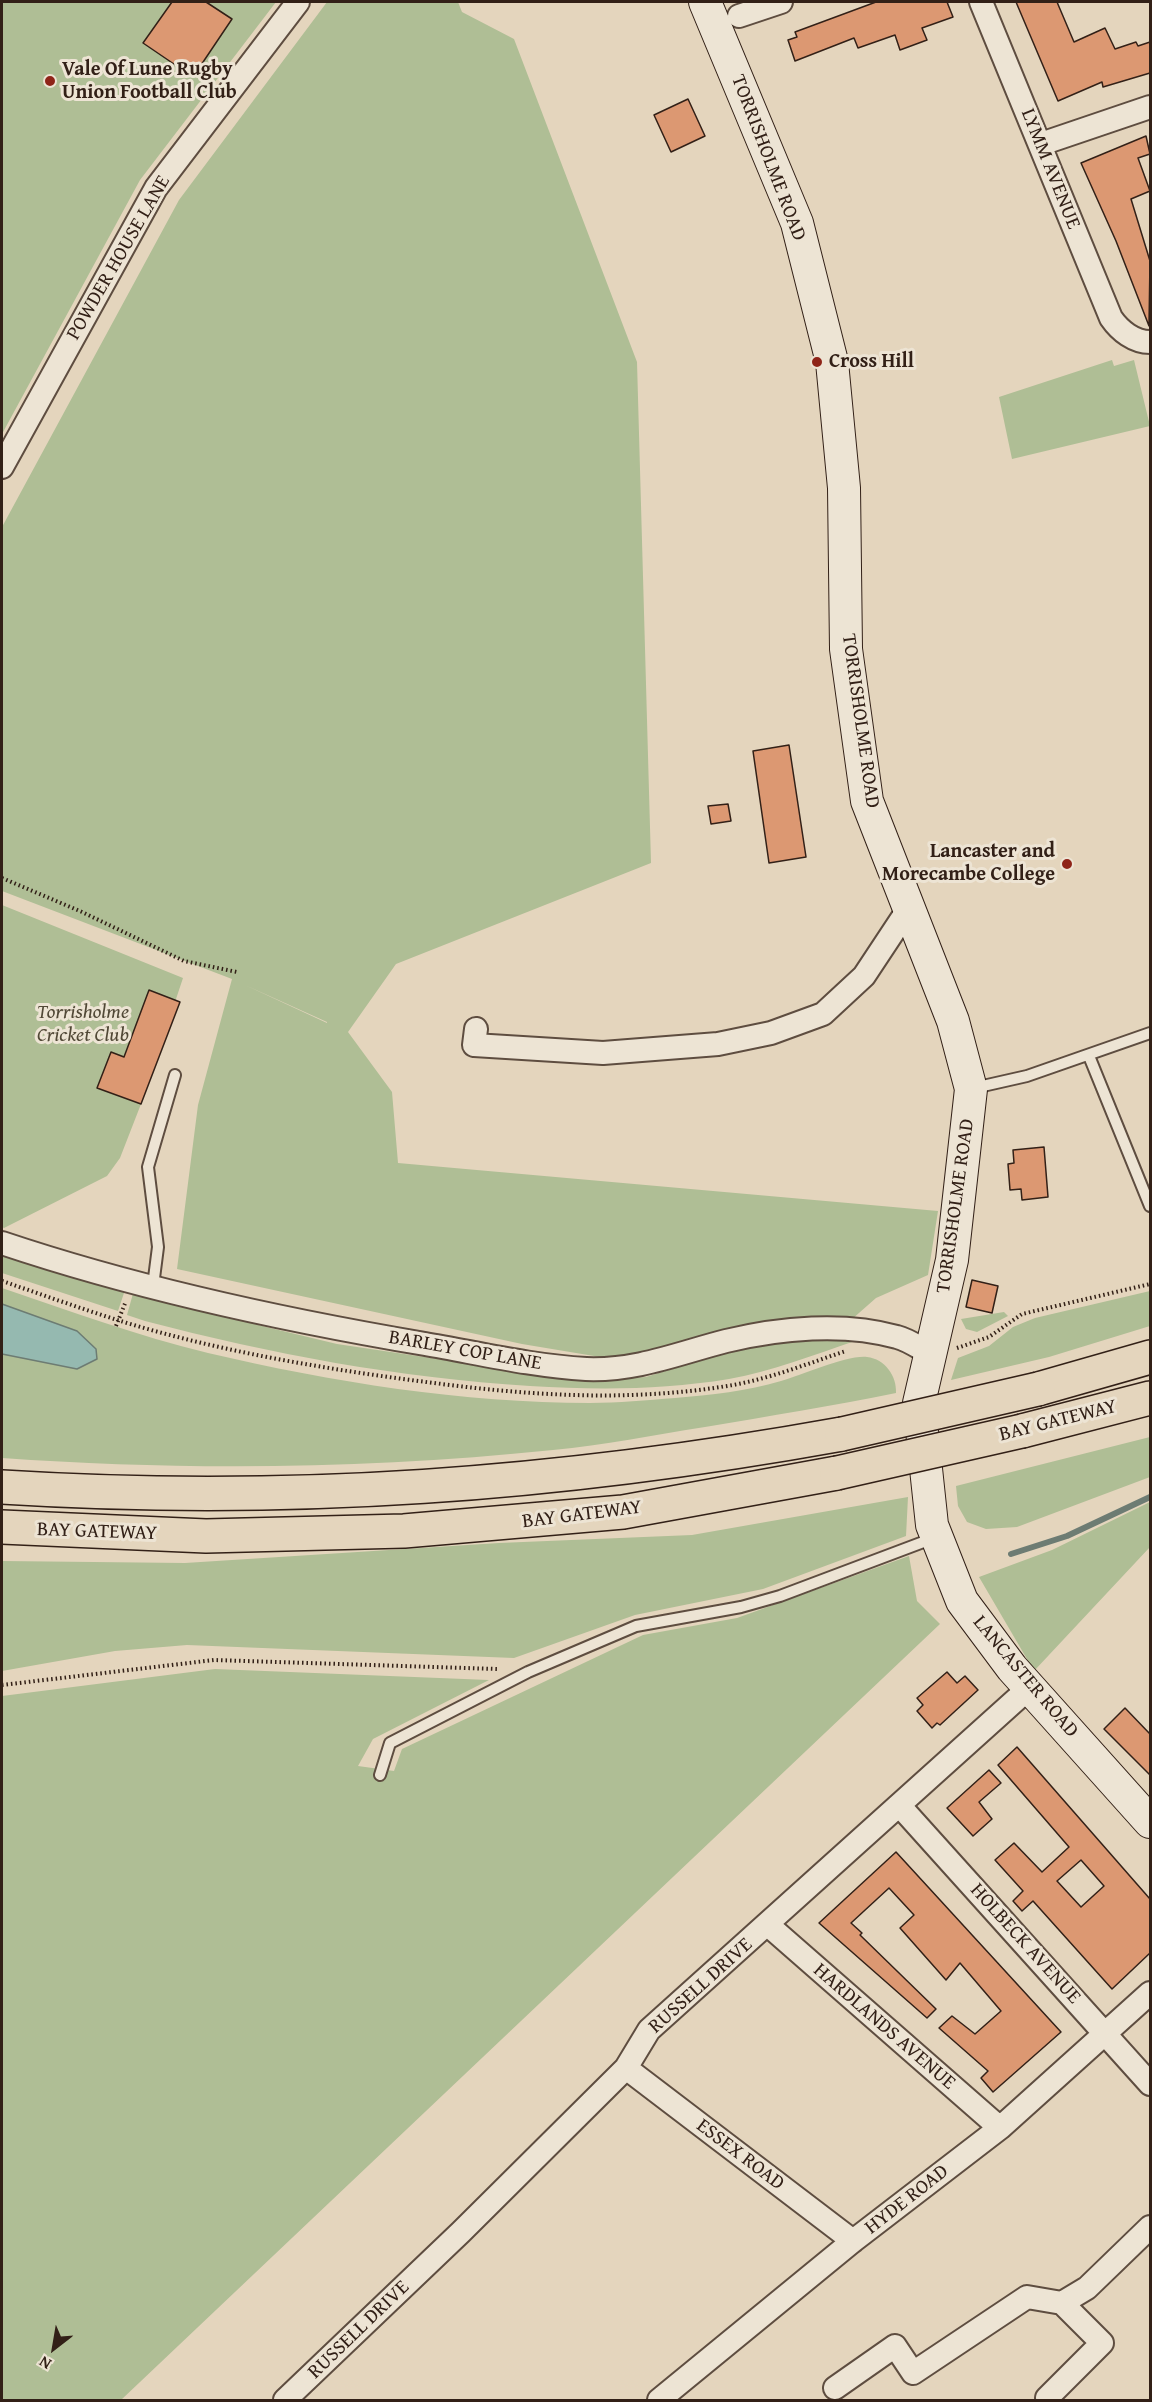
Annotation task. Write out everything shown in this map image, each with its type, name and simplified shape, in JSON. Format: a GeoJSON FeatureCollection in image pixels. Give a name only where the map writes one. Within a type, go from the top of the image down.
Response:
{"type":"FeatureCollection","features":[{"type":"Feature","properties":{"kind":"highway","name":"BAY GATEWAY"},"geometry":{"type":"LineString","coordinates":[[2,1487],[189,1495],[397,1489],[510,1482],[734,1454],[842,1434],[1038,1389],[1150,1358]]}},
{"type":"Feature","properties":{"kind":"highway","name":"BAY GATEWAY"},"geometry":{"type":"LineString","coordinates":[[2,1527],[206,1536],[404,1531],[623,1512],[837,1473],[1022,1431],[1150,1398]]}},
{"type":"Feature","properties":{"kind":"main road","name":"TORRISHOLME ROAD"},"geometry":{"type":"LineString","coordinates":[[705,2],[797,224],[832,362],[844,488],[846,649],[867,801],[953,1021],[971,1089],[952,1260],[929,1363]]}},
{"type":"Feature","properties":{"kind":"main road","name":"LANCASTER ROAD"},"geometry":{"type":"LineString","coordinates":[[929,1363],[920,1403],[926,1490],[937,1537],[962,1602],[1029,1688],[1150,1821]]}},
{"type":"Feature","properties":{"kind":"street","name":"POWDER HOUSE LANE"},"geometry":{"type":"LineString","coordinates":[[2,467],[156,188],[297,2]]}},
{"type":"Feature","properties":{"kind":"street"},"geometry":{"type":"LineString","coordinates":[[739,16],[781,2]]}},
{"type":"Feature","properties":{"kind":"street","name":"LYMM AVENUE"},"geometry":{"type":"LineString","coordinates":[[981,2],[1107,309],[1117,326],[1134,339],[1150,342]]}},
{"type":"Feature","properties":{"kind":"street"},"geometry":{"type":"LineString","coordinates":[[1041,144],[1150,107]]}},
{"type":"Feature","properties":{"kind":"street"},"geometry":{"type":"LineString","coordinates":[[474,1045],[555,1048],[603,1053],[718,1044],[771,1033],[823,1014],[864,976],[909,908]]}},
{"type":"Feature","properties":{"kind":"street","name":"BARLEY COP LANE"},"geometry":{"type":"LineString","coordinates":[[2,1243],[153,1286],[317,1326],[560,1367],[614,1369],[639,1366],[725,1342],[793,1330],[865,1331],[899,1338],[929,1363]]}},
{"type":"Feature","properties":{"kind":"street","name":"RUSSELL DRIVE"},"geometry":{"type":"LineString","coordinates":[[285,2400],[461,2232],[626,2068],[649,2030],[1029,1688]]}},
{"type":"Feature","properties":{"kind":"street","name":"HOLBECK AVENUE"},"geometry":{"type":"LineString","coordinates":[[899,1805],[1150,2084]]}},
{"type":"Feature","properties":{"kind":"street","name":"HARDLANDS AVENUE"},"geometry":{"type":"LineString","coordinates":[[768,1925],[1000,2128]]}},
{"type":"Feature","properties":{"kind":"street","name":"HYDE ROAD"},"geometry":{"type":"LineString","coordinates":[[659,2400],[854,2241],[1000,2128],[1150,1993]]}},
{"type":"Feature","properties":{"kind":"street","name":"ESSEX ROAD"},"geometry":{"type":"LineString","coordinates":[[626,2068],[854,2241]]}},
{"type":"Feature","properties":{"kind":"street"},"geometry":{"type":"LineString","coordinates":[[1062,2303],[1087,2288],[1150,2228]]}},
{"type":"Feature","properties":{"kind":"street"},"geometry":{"type":"LineString","coordinates":[[835,2388],[895,2346],[914,2373],[1027,2297],[1062,2303],[1102,2343],[1047,2398],[1048,2400]]}},
{"type":"Feature","properties":{"kind":"lane"},"geometry":{"type":"LineString","coordinates":[[971,1089],[1027,1076],[1150,1034]]}},
{"type":"Feature","properties":{"kind":"lane"},"geometry":{"type":"LineString","coordinates":[[1089,1056],[1150,1206]]}},
{"type":"Feature","properties":{"kind":"lane"},"geometry":{"type":"LineString","coordinates":[[153,1286],[158,1247],[148,1167],[175,1075]]}},
{"type":"Feature","properties":{"kind":"lane"},"geometry":{"type":"LineString","coordinates":[[57,1541],[206,1536]]}},
{"type":"Feature","properties":{"kind":"lane"},"geometry":{"type":"LineString","coordinates":[[380,1775],[390,1743],[528,1672],[636,1626],[741,1607],[780,1596],[937,1537]]}},
{"type":"Feature","properties":{"kind":"path"},"geometry":{"type":"LineString","coordinates":[[2,878],[82,912],[184,961],[237,972]]}},
{"type":"Feature","properties":{"kind":"path"},"geometry":{"type":"LineString","coordinates":[[929,1363],[989,1337],[1023,1314],[1150,1284]]}},
{"type":"Feature","properties":{"kind":"path"},"geometry":{"type":"LineString","coordinates":[[2,1685],[214,1660],[528,1672]]}},
{"type":"Feature","properties":{"kind":"green space"},"geometry":{"type":"Polygon","coordinates":[[[2,2],[276,2],[140,180],[2,434],[2,2]]]}},
{"type":"Feature","properties":{"kind":"green space"},"geometry":{"type":"Polygon","coordinates":[[[327,2],[458,2],[462,12],[514,39],[637,362],[651,863],[396,964],[348,1032],[392,1092],[398,1163],[938,1211],[928,1275],[876,1298],[851,1320],[618,1360],[522,1344],[177,1269],[198,1105],[232,979],[2,891],[2,527],[179,200],[327,2]],[[245,985],[327,1023],[327,1022],[245,985]]]}},
{"type":"Feature","properties":{"kind":"green space"},"geometry":{"type":"Polygon","coordinates":[[[1112,360],[1114,366],[1134,360],[1150,426],[1012,459],[999,397],[1112,360]]]}},
{"type":"Feature","properties":{"kind":"green space","name":"Torrisholme Cricket Club"},"geometry":{"type":"Polygon","coordinates":[[[2,905],[183,978],[141,1104],[120,1158],[107,1176],[4,1228],[2,1227],[2,905]]]}},
{"type":"Feature","properties":{"kind":"green space"},"geometry":{"type":"Polygon","coordinates":[[[2,1252],[125,1290],[118,1311],[2,1273],[2,1252]]]}},
{"type":"Feature","properties":{"kind":"green space"},"geometry":{"type":"Polygon","coordinates":[[[2,1288],[130,1331],[208,1353],[350,1382],[446,1395],[590,1403],[688,1397],[768,1384],[858,1357],[873,1358],[889,1369],[896,1393],[610,1443],[484,1456],[278,1466],[140,1465],[2,1458],[2,1288]]]}},
{"type":"Feature","properties":{"kind":"green space"},"geometry":{"type":"Polygon","coordinates":[[[134,1290],[262,1326],[337,1344],[572,1379],[607,1380],[646,1377],[730,1351],[810,1339],[855,1341],[761,1372],[704,1383],[630,1388],[530,1386],[384,1371],[288,1354],[192,1333],[127,1315],[134,1290]]]}},
{"type":"Feature","properties":{"kind":"green space"},"geometry":{"type":"Polygon","coordinates":[[[1150,1291],[1150,1326],[1049,1357],[951,1380],[958,1358],[989,1346],[1013,1327],[1035,1318],[1150,1291]]]}},
{"type":"Feature","properties":{"kind":"green space"},"geometry":{"type":"Polygon","coordinates":[[[1004,1312],[1008,1316],[977,1332],[966,1329],[961,1319],[1004,1312]]]}},
{"type":"Feature","properties":{"kind":"green space"},"geometry":{"type":"Polygon","coordinates":[[[1150,1437],[1150,1477],[1017,1527],[986,1529],[967,1522],[958,1506],[956,1486],[1150,1437]]]}},
{"type":"Feature","properties":{"kind":"green space"},"geometry":{"type":"Polygon","coordinates":[[[908,1497],[906,1536],[763,1589],[635,1615],[514,1658],[187,1645],[115,1651],[2,1671],[2,1561],[185,1563],[499,1543],[692,1535],[908,1497]]]}},
{"type":"Feature","properties":{"kind":"green space"},"geometry":{"type":"Polygon","coordinates":[[[1150,1502],[1150,1547],[1034,1671],[979,1577],[1052,1550],[1150,1502]]]}},
{"type":"Feature","properties":{"kind":"green space"},"geometry":{"type":"Polygon","coordinates":[[[909,1556],[917,1601],[940,1624],[121,2400],[2,2400],[2,1696],[215,1669],[489,1680],[373,1739],[358,1766],[394,1771],[402,1749],[643,1635],[737,1618],[909,1556]]]}},
{"type":"Feature","properties":{"kind":"water"},"geometry":{"type":"Polygon","coordinates":[[[2,1304],[77,1331],[96,1349],[97,1359],[77,1369],[2,1354],[2,1304]]]}},
{"type":"Feature","properties":{"kind":"building"},"geometry":{"type":"Polygon","coordinates":[[[172,2],[206,2],[232,19],[193,77],[143,43],[172,2]]]}},
{"type":"Feature","properties":{"kind":"building"},"geometry":{"type":"Polygon","coordinates":[[[876,2],[947,2],[953,17],[922,28],[927,40],[900,50],[895,35],[858,48],[854,38],[795,61],[788,40],[797,37],[795,32],[876,2]]]}},
{"type":"Feature","properties":{"kind":"building"},"geometry":{"type":"Polygon","coordinates":[[[1016,2],[1057,2],[1074,42],[1105,28],[1115,49],[1136,42],[1138,46],[1150,42],[1150,73],[1103,87],[1102,82],[1058,101],[1016,2]]]}},
{"type":"Feature","properties":{"kind":"building"},"geometry":{"type":"Polygon","coordinates":[[[688,99],[705,136],[671,152],[654,115],[688,99]]]}},
{"type":"Feature","properties":{"kind":"building"},"geometry":{"type":"Polygon","coordinates":[[[1146,136],[1150,154],[1138,158],[1150,191],[1131,199],[1150,261],[1149,326],[1116,241],[1081,163],[1146,136]]]}},
{"type":"Feature","properties":{"kind":"building"},"geometry":{"type":"Polygon","coordinates":[[[789,745],[806,857],[769,863],[753,751],[789,745]]]}},
{"type":"Feature","properties":{"kind":"building"},"geometry":{"type":"Polygon","coordinates":[[[728,804],[731,821],[711,824],[708,806],[728,804]]]}},
{"type":"Feature","properties":{"kind":"building"},"geometry":{"type":"Polygon","coordinates":[[[149,990],[180,1002],[141,1104],[97,1088],[111,1052],[124,1057],[149,990]]]}},
{"type":"Feature","properties":{"kind":"building"},"geometry":{"type":"Polygon","coordinates":[[[1044,1147],[1048,1197],[1022,1200],[1021,1189],[1010,1190],[1008,1164],[1014,1163],[1013,1150],[1044,1147]]]}},
{"type":"Feature","properties":{"kind":"building"},"geometry":{"type":"Polygon","coordinates":[[[972,1280],[998,1286],[992,1313],[966,1307],[972,1280]]]}},
{"type":"Feature","properties":{"kind":"building"},"geometry":{"type":"Polygon","coordinates":[[[947,1672],[957,1683],[965,1676],[978,1690],[940,1725],[937,1723],[932,1728],[917,1711],[923,1705],[917,1698],[947,1672]]]}},
{"type":"Feature","properties":{"kind":"building"},"geometry":{"type":"Polygon","coordinates":[[[1125,1708],[1150,1734],[1150,1775],[1104,1729],[1125,1708]]]}},
{"type":"Feature","properties":{"kind":"building"},"geometry":{"type":"Polygon","coordinates":[[[1017,1747],[1150,1899],[1150,1953],[1112,1989],[1033,1901],[1022,1911],[1013,1901],[1023,1891],[995,1860],[1014,1843],[1042,1872],[1069,1847],[998,1765],[1017,1747]],[[1081,1860],[1057,1881],[1081,1907],[1104,1886],[1081,1860]]]}},
{"type":"Feature","properties":{"kind":"building"},"geometry":{"type":"Polygon","coordinates":[[[989,1770],[1001,1783],[979,1802],[992,1819],[973,1836],[947,1808],[989,1770]]]}},
{"type":"Feature","properties":{"kind":"building"},"geometry":{"type":"Polygon","coordinates":[[[896,1852],[1061,2032],[993,2092],[981,2078],[988,2071],[939,2028],[952,2016],[975,2034],[1001,2011],[960,1963],[946,1980],[900,1928],[914,1915],[889,1888],[851,1923],[862,1933],[860,1935],[936,2009],[927,2018],[819,1923],[896,1852]]]}},
{"type":"Feature","properties":{"kind":"waterway"},"geometry":{"type":"LineString","coordinates":[[1011,1554],[1067,1536],[1150,1497]]}},
{"type":"Feature","properties":{"kind":"place","name":"Vale Of Lune Rugby Union Football Club"},"geometry":{"type":"Point","coordinates":[50,81]}},
{"type":"Feature","properties":{"kind":"place","name":"Cross Hill"},"geometry":{"type":"Point","coordinates":[817,362]}},
{"type":"Feature","properties":{"kind":"place","name":"Lancaster and Morecambe College"},"geometry":{"type":"Point","coordinates":[1067,864]}}]}
